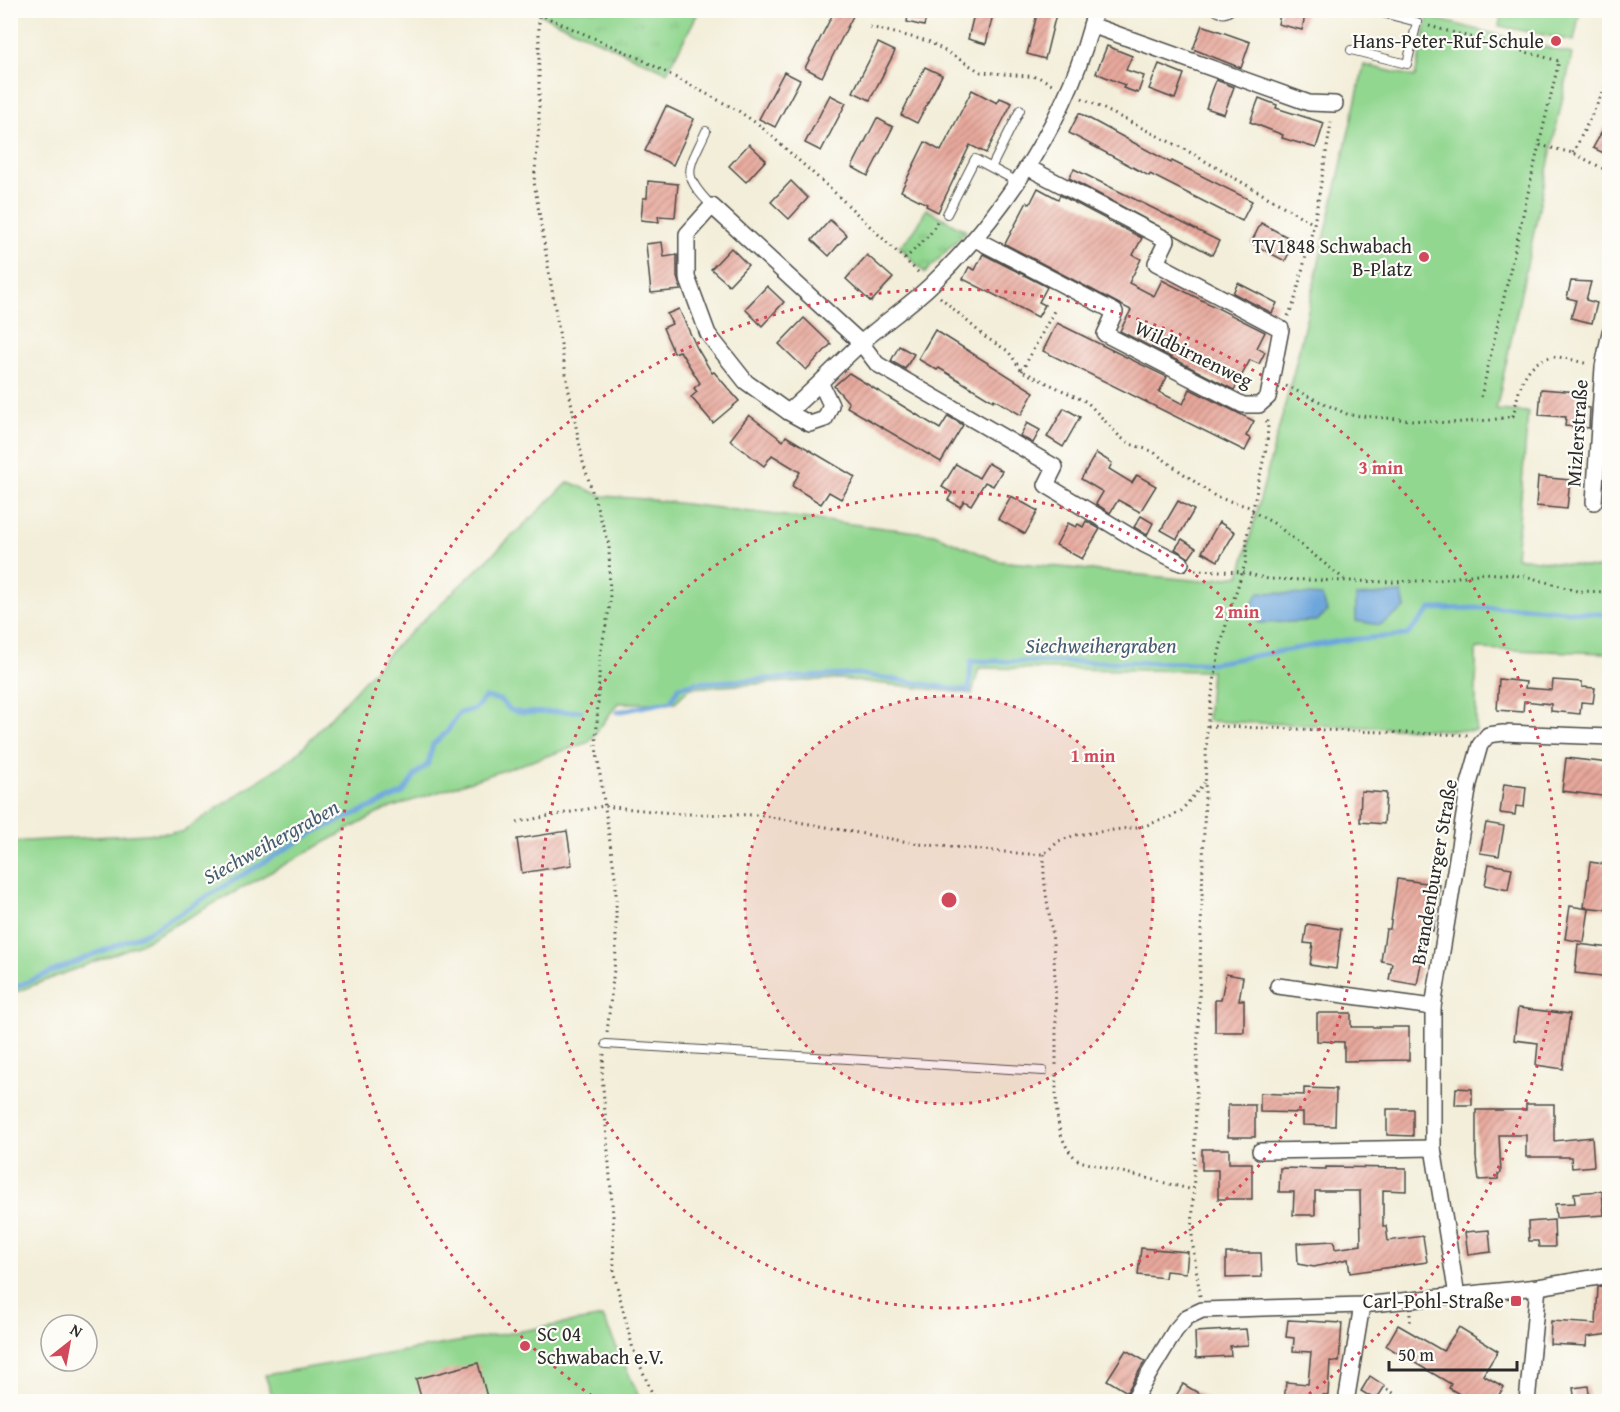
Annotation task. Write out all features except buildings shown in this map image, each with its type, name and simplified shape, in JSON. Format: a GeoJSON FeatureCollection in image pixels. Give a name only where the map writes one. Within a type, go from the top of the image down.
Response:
{"type":"FeatureCollection","features":[{"type":"Feature","properties":{"kind":"street"},"geometry":{"type":"LineString","coordinates":[[788,412],[821,384],[861,343],[930,286],[975,239],[1018,182],[1069,91],[1093,18],[1310,103],[1335,104]]}},
{"type":"Feature","properties":{"kind":"street"},"geometry":{"type":"LineString","coordinates":[[1027,167],[1167,240],[1156,263],[1281,329]]}},
{"type":"Feature","properties":{"kind":"street"},"geometry":{"type":"LineString","coordinates":[[821,384],[831,405],[825,419],[810,424],[788,412],[746,382],[708,334],[687,277],[687,234],[712,206],[861,343],[878,364],[1055,466],[1046,484],[1145,545],[1181,563]]}},
{"type":"Feature","properties":{"kind":"street","name":"Wildbirnenweg"},"geometry":{"type":"LineString","coordinates":[[975,239],[1115,312],[1105,334],[1243,405],[1259,405],[1268,397],[1281,329]]}},
{"type":"Feature","properties":{"kind":"street","name":"Mizlerstraße"},"geometry":{"type":"LineString","coordinates":[[1594,502],[1610,333]]}},
{"type":"Feature","properties":{"kind":"street"},"geometry":{"type":"LineString","coordinates":[[1484,740],[1503,733],[1610,738]]}},
{"type":"Feature","properties":{"kind":"street","name":"Brandenburger Straße"},"geometry":{"type":"LineString","coordinates":[[1457,1296],[1433,1148],[1433,1007],[1469,784],[1484,740]]}},
{"type":"Feature","properties":{"kind":"street"},"geometry":{"type":"LineString","coordinates":[[1278,986],[1433,1007]]}},
{"type":"Feature","properties":{"kind":"street"},"geometry":{"type":"LineString","coordinates":[[1260,1151],[1433,1148]]}},
{"type":"Feature","properties":{"kind":"street"},"geometry":{"type":"LineString","coordinates":[[1132,1401],[1175,1331],[1187,1317],[1202,1310],[1362,1305],[1538,1287],[1610,1275]]}},
{"type":"Feature","properties":{"kind":"street"},"geometry":{"type":"LineString","coordinates":[[1527,1401],[1538,1287]]}},
{"type":"Feature","properties":{"kind":"street"},"geometry":{"type":"LineString","coordinates":[[1346,1401],[1362,1305]]}},
{"type":"Feature","properties":{"kind":"lane"},"geometry":{"type":"LineString","coordinates":[[1215,10],[1226,14],[1231,10]]}},
{"type":"Feature","properties":{"kind":"lane"},"geometry":{"type":"LineString","coordinates":[[1351,50],[1407,64],[1417,22],[1371,10]]}},
{"type":"Feature","properties":{"kind":"lane"},"geometry":{"type":"LineString","coordinates":[[992,166],[1020,110]]}},
{"type":"Feature","properties":{"kind":"lane"},"geometry":{"type":"LineString","coordinates":[[706,131],[692,162],[690,179],[712,206]]}},
{"type":"Feature","properties":{"kind":"lane"},"geometry":{"type":"LineString","coordinates":[[947,214],[975,159],[992,166],[1018,182]]}},
{"type":"Feature","properties":{"kind":"lane"},"geometry":{"type":"LineString","coordinates":[[606,1044],[1043,1071]]}},
{"type":"Feature","properties":{"kind":"path"},"geometry":{"type":"LineString","coordinates":[[656,1401],[633,1349],[614,1274],[612,1204],[602,1074],[616,951],[616,883],[596,747],[600,655],[610,606],[609,544],[582,462],[567,386],[534,182],[539,126],[539,12],[637,57],[737,110],[759,126],[824,183],[904,259],[944,302],[985,337],[1008,351],[1022,371],[1087,402],[1120,437],[1130,444],[1152,451],[1216,496],[1252,510],[1275,524],[1346,581]]}},
{"type":"Feature","properties":{"kind":"path"},"geometry":{"type":"LineString","coordinates":[[1427,25],[1559,61],[1481,397]]}},
{"type":"Feature","properties":{"kind":"path"},"geometry":{"type":"LineString","coordinates":[[870,27],[928,41],[981,72],[1038,77],[1186,150],[1314,224]]}},
{"type":"Feature","properties":{"kind":"path"},"geometry":{"type":"LineString","coordinates":[[1573,153],[1605,88],[1610,85]]}},
{"type":"Feature","properties":{"kind":"path"},"geometry":{"type":"LineString","coordinates":[[1281,329],[1294,303],[1314,224],[1335,104]]}},
{"type":"Feature","properties":{"kind":"path"},"geometry":{"type":"LineString","coordinates":[[1539,145],[1573,153],[1610,172]]}},
{"type":"Feature","properties":{"kind":"path"},"geometry":{"type":"LineString","coordinates":[[904,259],[930,234],[941,215],[947,214]]}},
{"type":"Feature","properties":{"kind":"path"},"geometry":{"type":"LineString","coordinates":[[1022,371],[1055,309]]}},
{"type":"Feature","properties":{"kind":"path"},"geometry":{"type":"LineString","coordinates":[[1272,377],[1287,387],[1349,415],[1449,423],[1513,416],[1523,377],[1531,368],[1552,357],[1606,368]]}},
{"type":"Feature","properties":{"kind":"path"},"geometry":{"type":"LineString","coordinates":[[1202,1310],[1192,1239],[1207,726],[1218,657],[1246,561],[1247,536],[1267,443],[1268,424],[1259,405]]}},
{"type":"Feature","properties":{"kind":"path"},"geometry":{"type":"LineString","coordinates":[[1181,563],[1195,570],[1242,572],[1268,579],[1393,582],[1439,580],[1484,573],[1525,576],[1577,591],[1610,592]]}},
{"type":"Feature","properties":{"kind":"path"},"geometry":{"type":"LineString","coordinates":[[1207,726],[1290,727],[1484,740]]}},
{"type":"Feature","properties":{"kind":"path"},"geometry":{"type":"LineString","coordinates":[[517,822],[604,806],[681,814],[760,815],[919,844],[1044,854],[1059,841],[1076,835],[1144,826],[1170,817],[1181,811],[1205,782]]}},
{"type":"Feature","properties":{"kind":"path"},"geometry":{"type":"LineString","coordinates":[[1044,854],[1043,874],[1052,939],[1056,994],[1056,1097],[1060,1134],[1072,1156],[1079,1161],[1193,1190]]}},
{"type":"Feature","properties":{"kind":"path"},"geometry":{"type":"LineString","coordinates":[[1387,1389],[1408,1401]]}},
{"type":"Feature","properties":{"kind":"green space"},"geometry":{"type":"Polygon","coordinates":[[[539,10],[699,11],[667,72],[539,14],[539,10]]]}},
{"type":"Feature","properties":{"kind":"green space"},"geometry":{"type":"Polygon","coordinates":[[[1502,10],[1580,11],[1574,41],[1499,26],[1502,10]]]}},
{"type":"Feature","properties":{"kind":"green space"},"geometry":{"type":"Polygon","coordinates":[[[1428,17],[1572,54],[1496,410],[1528,412],[1516,557],[1609,570],[1609,653],[1476,649],[1476,731],[1207,721],[1211,671],[979,668],[972,694],[839,679],[690,688],[674,703],[618,703],[589,742],[384,810],[140,944],[11,994],[11,842],[182,832],[295,756],[393,649],[569,482],[603,496],[934,534],[998,561],[1202,581],[1240,575],[1295,367],[1364,65],[1415,77],[1428,17]]]}},
{"type":"Feature","properties":{"kind":"green space"},"geometry":{"type":"Polygon","coordinates":[[[926,209],[966,231],[925,273],[899,246],[915,229],[926,209]]]}},
{"type":"Feature","properties":{"kind":"green space","name":"SC 04 Schwabach e.V."},"geometry":{"type":"Polygon","coordinates":[[[603,1317],[641,1401],[274,1401],[265,1375],[603,1317]]]}},
{"type":"Feature","properties":{"kind":"water"},"geometry":{"type":"Polygon","coordinates":[[[1259,592],[1322,596],[1327,611],[1317,621],[1259,623],[1250,608],[1259,592]]]}},
{"type":"Feature","properties":{"kind":"water"},"geometry":{"type":"Polygon","coordinates":[[[1402,593],[1405,608],[1380,625],[1356,621],[1356,596],[1402,593]]]}},
{"type":"Feature","properties":{"kind":"waterway","name":"Siechweihergraben"},"geometry":{"type":"LineString","coordinates":[[617,712],[671,701],[679,687],[696,683],[858,674],[969,691],[971,661],[1213,663],[1345,640],[1407,635],[1431,609],[1525,607],[1610,615]]}},
{"type":"Feature","properties":{"kind":"waterway","name":"Siechweihergraben"},"geometry":{"type":"LineString","coordinates":[[10,989],[148,932],[314,832],[403,793],[416,774],[428,764],[433,744],[447,732],[459,713],[475,709],[485,697],[500,700],[510,710],[523,713],[581,711]]}},
{"type":"Feature","properties":{"kind":"place","name":"Hans-Peter-Ruf-Schule"},"geometry":{"type":"Point","coordinates":[1556,41]}},
{"type":"Feature","properties":{"kind":"place","name":"TV1848 Schwabach B-Platz"},"geometry":{"type":"Point","coordinates":[1424,257]}},
{"type":"Feature","properties":{"kind":"place","name":"Carl-Pohl-Straße"},"geometry":{"type":"Point","coordinates":[1516,1301]}},
{"type":"Feature","properties":{"kind":"place","name":"SC 04 Schwabach e.V."},"geometry":{"type":"Point","coordinates":[525,1346]}}]}
